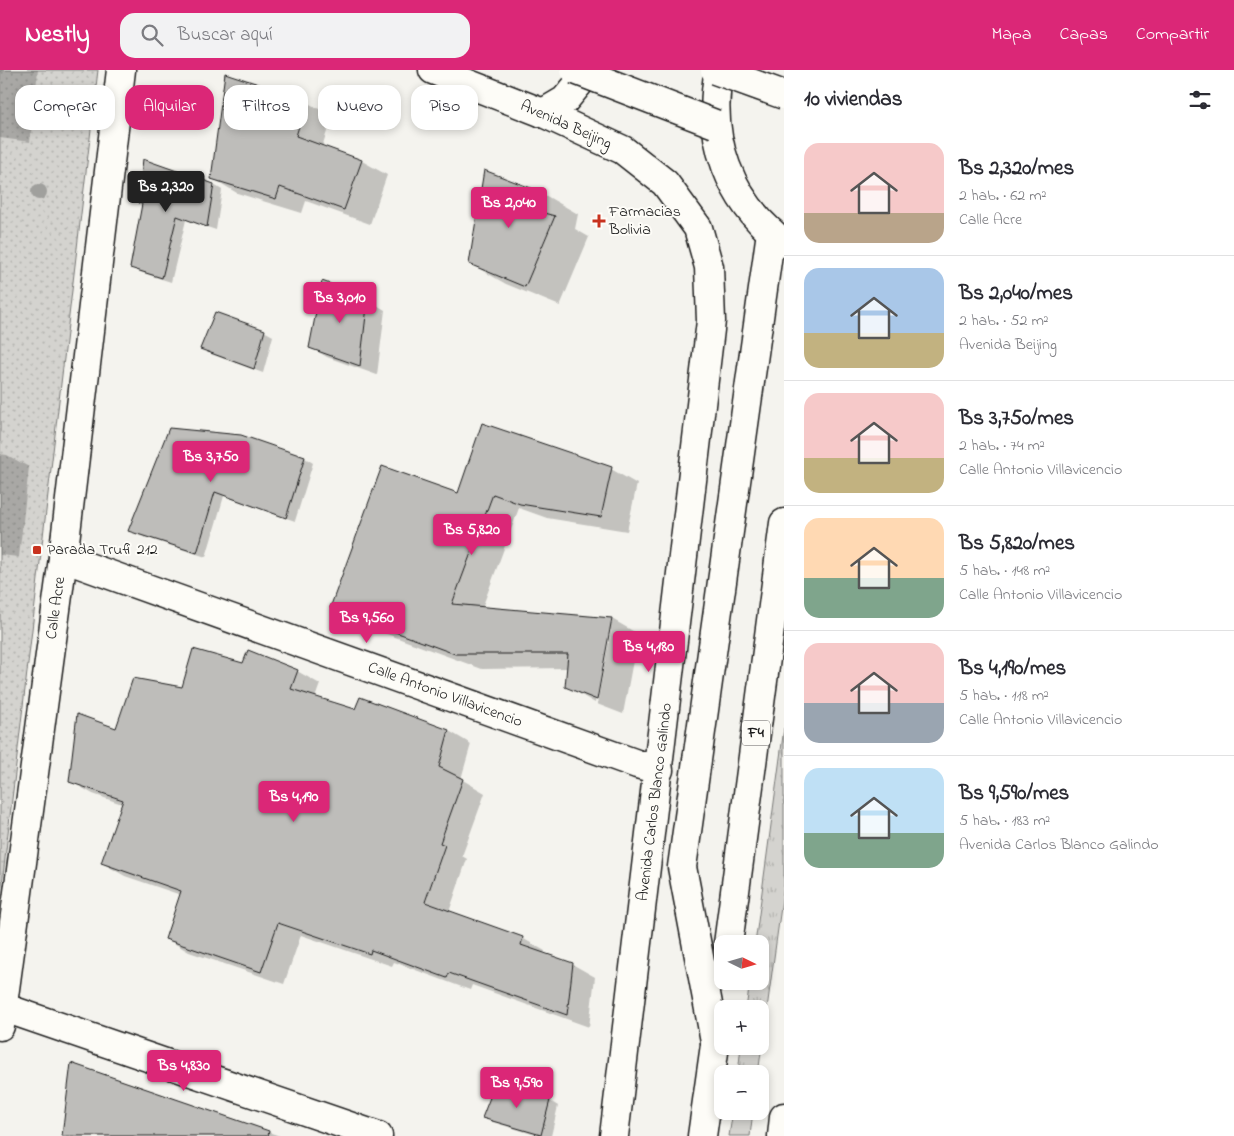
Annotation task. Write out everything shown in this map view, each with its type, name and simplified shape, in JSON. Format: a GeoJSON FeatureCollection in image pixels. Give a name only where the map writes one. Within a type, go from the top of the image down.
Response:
{"type":"FeatureCollection","features":[{"type":"Feature","properties":{"kind":"main road","name":"Calle Acre"},"geometry":{"type":"LineString","coordinates":[[1,1016],[63,558],[121,70]]}},
{"type":"Feature","properties":{"kind":"main road","name":"Avenida Beijing"},"geometry":{"type":"LineString","coordinates":[[433,70],[543,113],[623,150],[665,183],[681,206]]}},
{"type":"Feature","properties":{"kind":"main road"},"geometry":{"type":"LineString","coordinates":[[575,70],[715,124]]}},
{"type":"Feature","properties":{"kind":"main road"},"geometry":{"type":"LineString","coordinates":[[543,113],[565,100],[590,70]]}},
{"type":"Feature","properties":{"kind":"main road"},"geometry":{"type":"LineString","coordinates":[[714,1036],[682,867],[744,425],[777,238],[753,214],[738,193],[719,148],[714,104],[717,70],[784,95]]}},
{"type":"Feature","properties":{"kind":"main road","name":"Avenida Carlos Blanco Galindo"},"geometry":{"type":"LineString","coordinates":[[614,1136],[712,321],[709,266],[698,228],[681,206]]}},
{"type":"Feature","properties":{"kind":"main road","name":"F4"},"geometry":{"type":"LineString","coordinates":[[729,935],[784,523]]}},
{"type":"Feature","properties":{"kind":"main road","name":"Calle Antonio Villavicencio"},"geometry":{"type":"LineString","coordinates":[[63,558],[637,764],[659,770]]}},
{"type":"Feature","properties":{"kind":"main road"},"geometry":{"type":"LineString","coordinates":[[1,1016],[378,1136]]}},
{"type":"Feature","properties":{"kind":"main road"},"geometry":{"type":"LineString","coordinates":[[702,1136],[714,1048]]}},
{"type":"Feature","properties":{"kind":"main road"},"geometry":{"type":"LineString","coordinates":[[782,1136],[784,1117]]}},
{"type":"Feature","properties":{"kind":"green space"},"geometry":{"type":"Polygon","coordinates":[[[0,70],[98,70],[96,85],[15,85],[15,130],[91,130],[0,901],[0,70]]]}},
{"type":"Feature","properties":{"kind":"green space"},"geometry":{"type":"Polygon","coordinates":[[[784,728],[784,885],[768,1000],[747,1000],[749,990],[769,990],[769,935],[756,935],[784,728]]]}},
{"type":"Feature","properties":{"kind":"green space"},"geometry":{"type":"Polygon","coordinates":[[[740,1055],[761,1055],[759,1065],[739,1065],[740,1055]]]}},
{"type":"Feature","properties":{"kind":"green space"},"geometry":{"type":"Polygon","coordinates":[[[732,1120],[752,1120],[750,1136],[729,1136],[732,1120]]]}},
{"type":"Feature","properties":{"kind":"building"},"geometry":{"type":"Polygon","coordinates":[[[225,73],[261,85],[224,85],[224,130],[298,130],[296,136],[362,160],[344,210],[280,187],[276,199],[211,179],[225,73]]]}},
{"type":"Feature","properties":{"kind":"building"},"geometry":{"type":"Polygon","coordinates":[[[143,159],[214,184],[207,227],[177,216],[162,278],[130,268],[142,204],[138,203],[143,159]]]}},
{"type":"Feature","properties":{"kind":"building"},"geometry":{"type":"Polygon","coordinates":[[[484,170],[544,193],[540,212],[555,216],[525,287],[469,264],[484,170]]]}},
{"type":"Feature","properties":{"kind":"building"},"geometry":{"type":"Polygon","coordinates":[[[322,281],[368,298],[360,366],[309,348],[322,281]]]}},
{"type":"Feature","properties":{"kind":"building"},"geometry":{"type":"Polygon","coordinates":[[[215,312],[265,330],[254,369],[200,349],[215,312]]]}},
{"type":"Feature","properties":{"kind":"building"},"geometry":{"type":"Polygon","coordinates":[[[482,423],[612,467],[601,517],[520,504],[493,494],[452,604],[612,618],[597,700],[565,687],[568,654],[455,654],[330,608],[382,466],[458,493],[482,423]]]}},
{"type":"Feature","properties":{"kind":"building"},"geometry":{"type":"Polygon","coordinates":[[[169,428],[241,435],[305,457],[286,518],[215,492],[197,553],[128,531],[169,428]]]}},
{"type":"Feature","properties":{"kind":"building"},"geometry":{"type":"Polygon","coordinates":[[[193,649],[243,663],[248,650],[298,670],[291,689],[355,709],[360,697],[449,730],[439,767],[463,779],[440,843],[445,845],[425,902],[523,937],[521,945],[573,963],[567,1015],[449,973],[447,978],[371,950],[370,954],[278,923],[261,972],[165,939],[181,891],[101,863],[123,800],[69,782],[77,714],[116,728],[133,678],[182,687],[193,649]]]}},
{"type":"Feature","properties":{"kind":"building"},"geometry":{"type":"Polygon","coordinates":[[[71,1063],[269,1131],[268,1136],[62,1136],[71,1063]]]}},
{"type":"Feature","properties":{"kind":"building"},"geometry":{"type":"Polygon","coordinates":[[[496,1082],[550,1100],[541,1135],[482,1118],[496,1082]]]}},
{"type":"Feature","properties":{"kind":"place","name":"Farmacias Bolivia"},"geometry":{"type":"Point","coordinates":[599,221]}},
{"type":"Feature","properties":{"kind":"place","name":"Parada Trufi 212"},"geometry":{"type":"Point","coordinates":[37,550]}}]}
